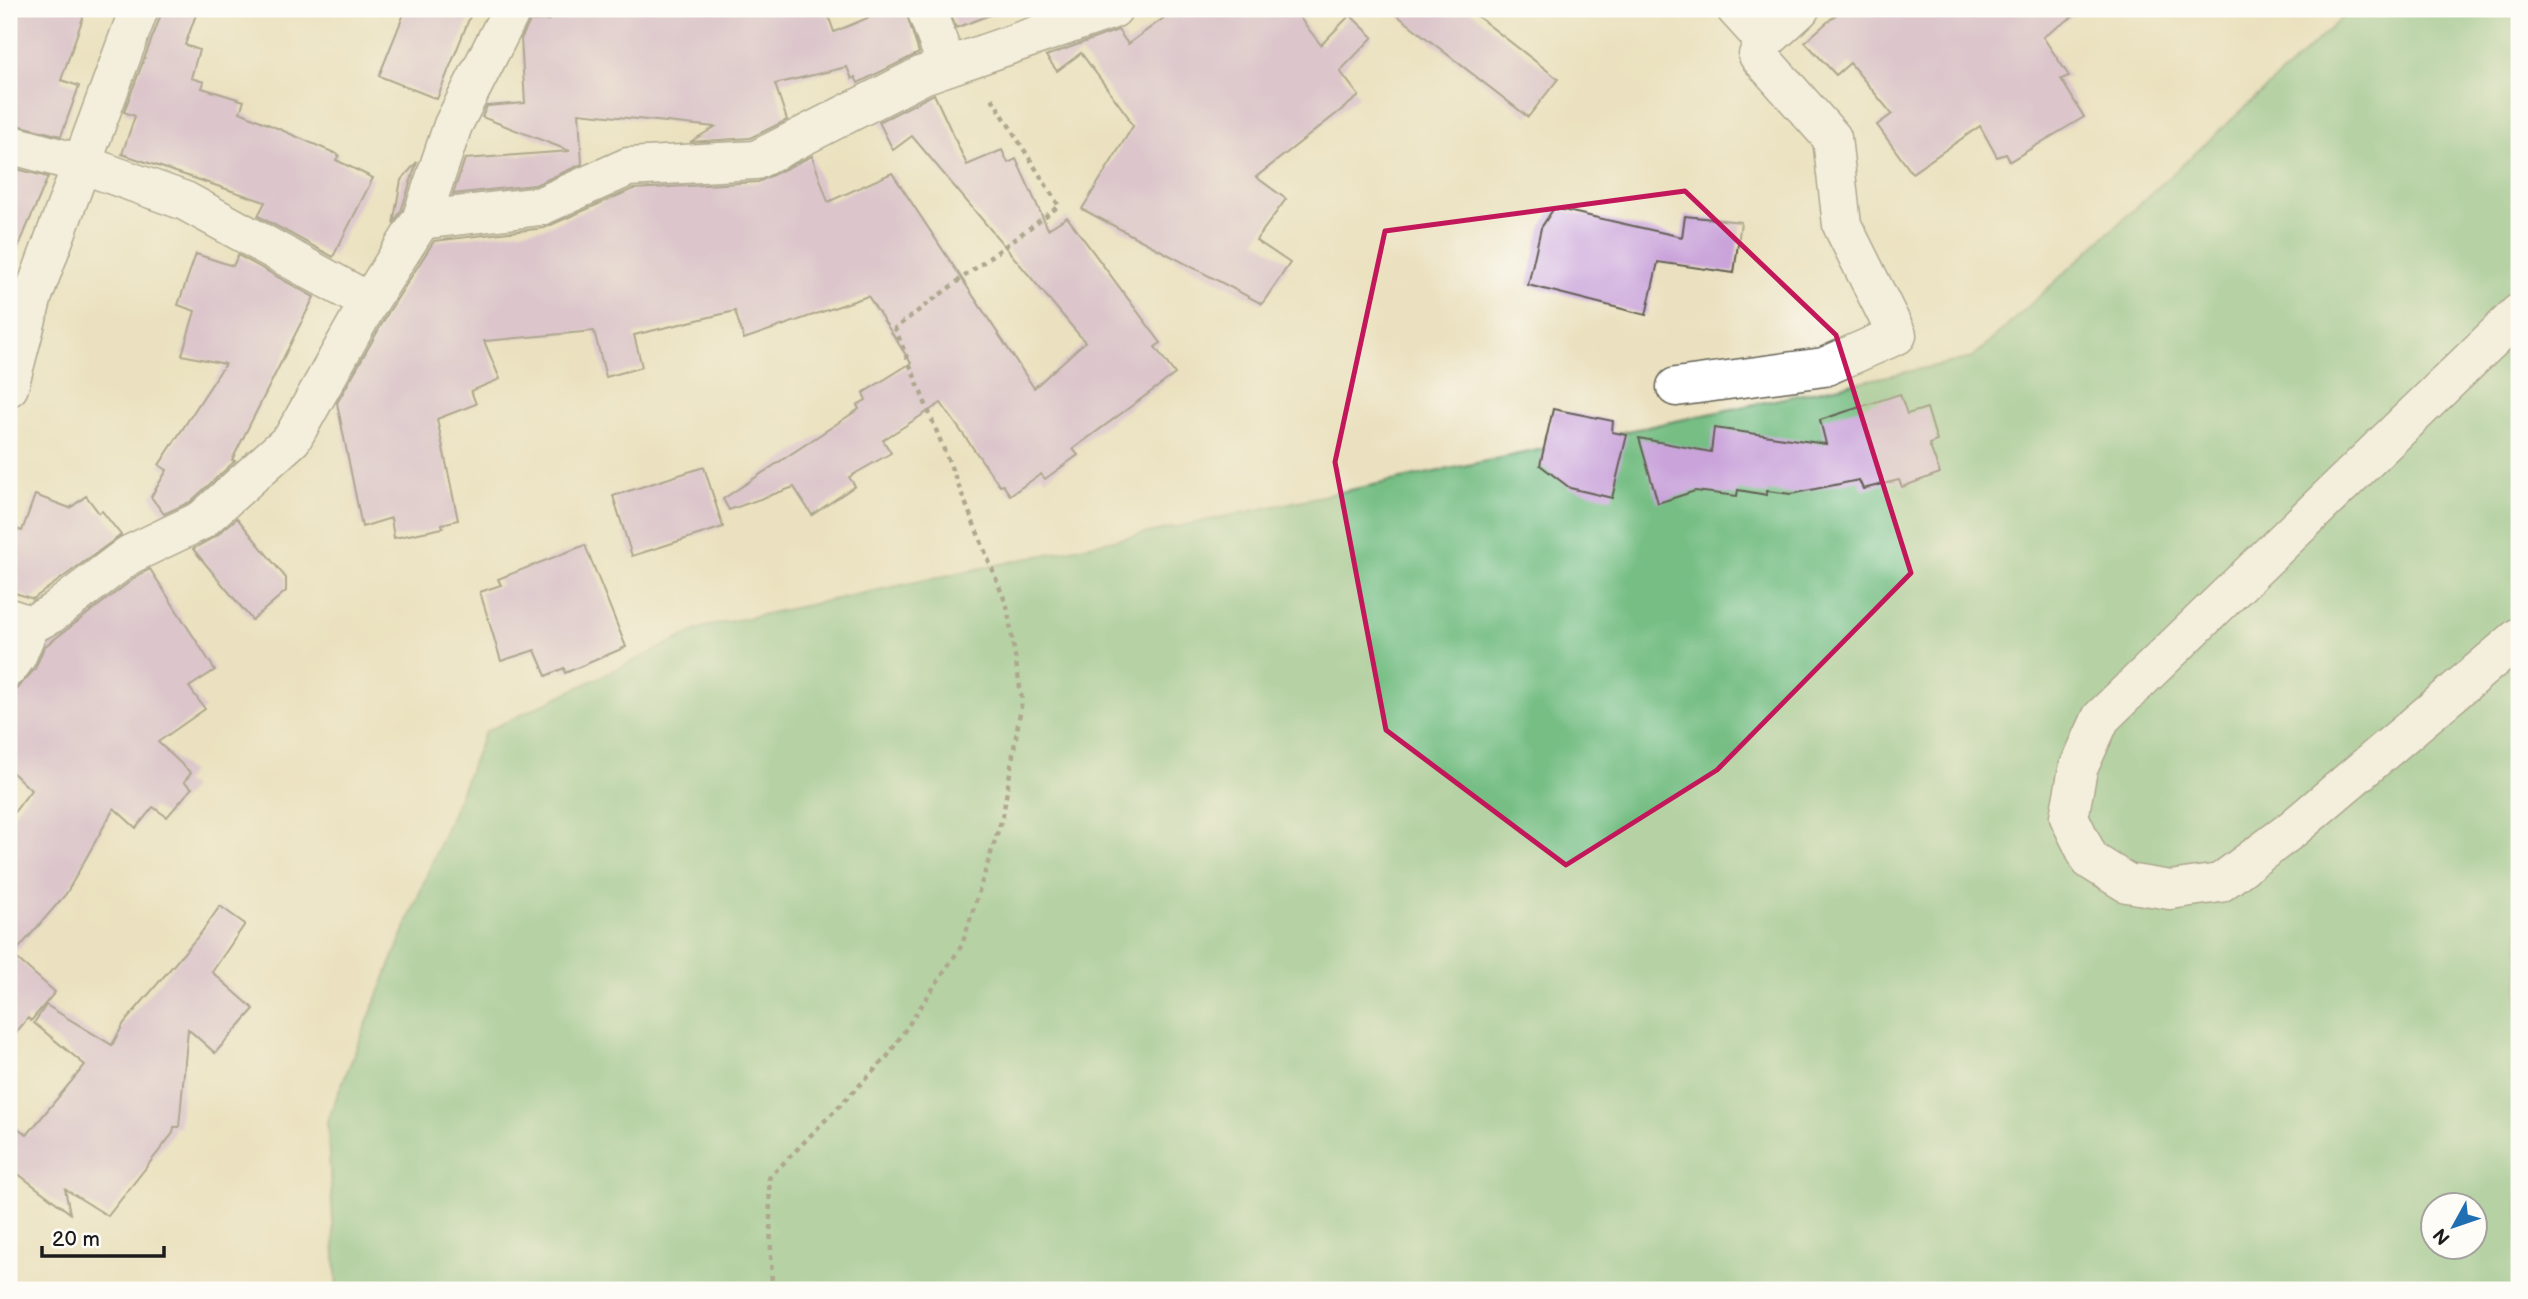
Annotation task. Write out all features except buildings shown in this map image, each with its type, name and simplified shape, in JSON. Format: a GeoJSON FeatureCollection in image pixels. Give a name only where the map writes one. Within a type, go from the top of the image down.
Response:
{"type":"FeatureCollection","features":[{"type":"Feature","properties":{"kind":"street"},"geometry":{"type":"LineString","coordinates":[[9,387],[33,296],[139,9]]}},
{"type":"Feature","properties":{"kind":"street"},"geometry":{"type":"LineString","coordinates":[[9,667],[17,656],[19,622],[51,614],[130,555],[202,520],[292,439],[369,302],[421,220],[453,125],[512,9]]}},
{"type":"Feature","properties":{"kind":"street"},"geometry":{"type":"LineString","coordinates":[[926,9],[958,62]]}},
{"type":"Feature","properties":{"kind":"street"},"geometry":{"type":"LineString","coordinates":[[421,220],[541,206],[628,167],[756,160],[923,75],[1113,9]]}},
{"type":"Feature","properties":{"kind":"street"},"geometry":{"type":"LineString","coordinates":[[1736,9],[1765,41]]}},
{"type":"Feature","properties":{"kind":"street"},"geometry":{"type":"LineString","coordinates":[[1676,387],[1824,366],[1897,335],[1842,225],[1832,138],[1758,55],[1765,41],[1800,9]]}},
{"type":"Feature","properties":{"kind":"street"},"geometry":{"type":"LineString","coordinates":[[9,144],[82,164],[185,201],[369,302]]}},
{"type":"Feature","properties":{"kind":"street"},"geometry":{"type":"LineString","coordinates":[[2519,313],[2101,718],[2078,769],[2069,817],[2090,860],[2127,883],[2170,890],[2220,883],[2290,831],[2519,637]]}},
{"type":"Feature","properties":{"kind":"path"},"geometry":{"type":"LineString","coordinates":[[772,1290],[769,1178],[887,1057],[962,944],[1003,815],[1022,700],[1007,606],[895,328],[1059,206],[958,62]]}},
{"type":"Feature","properties":{"kind":"highlighted area"},"geometry":{"type":"Polygon","coordinates":[[[1685,191],[1836,335],[1911,573],[1717,770],[1566,865],[1386,730],[1335,462],[1385,231],[1685,191]]]}},
{"type":"Feature","properties":{"kind":"green space"},"geometry":{"type":"Polygon","coordinates":[[[2352,9],[2519,9],[2519,1290],[337,1290],[327,1121],[485,732],[704,627],[1972,358],[2352,9]]]}}]}
